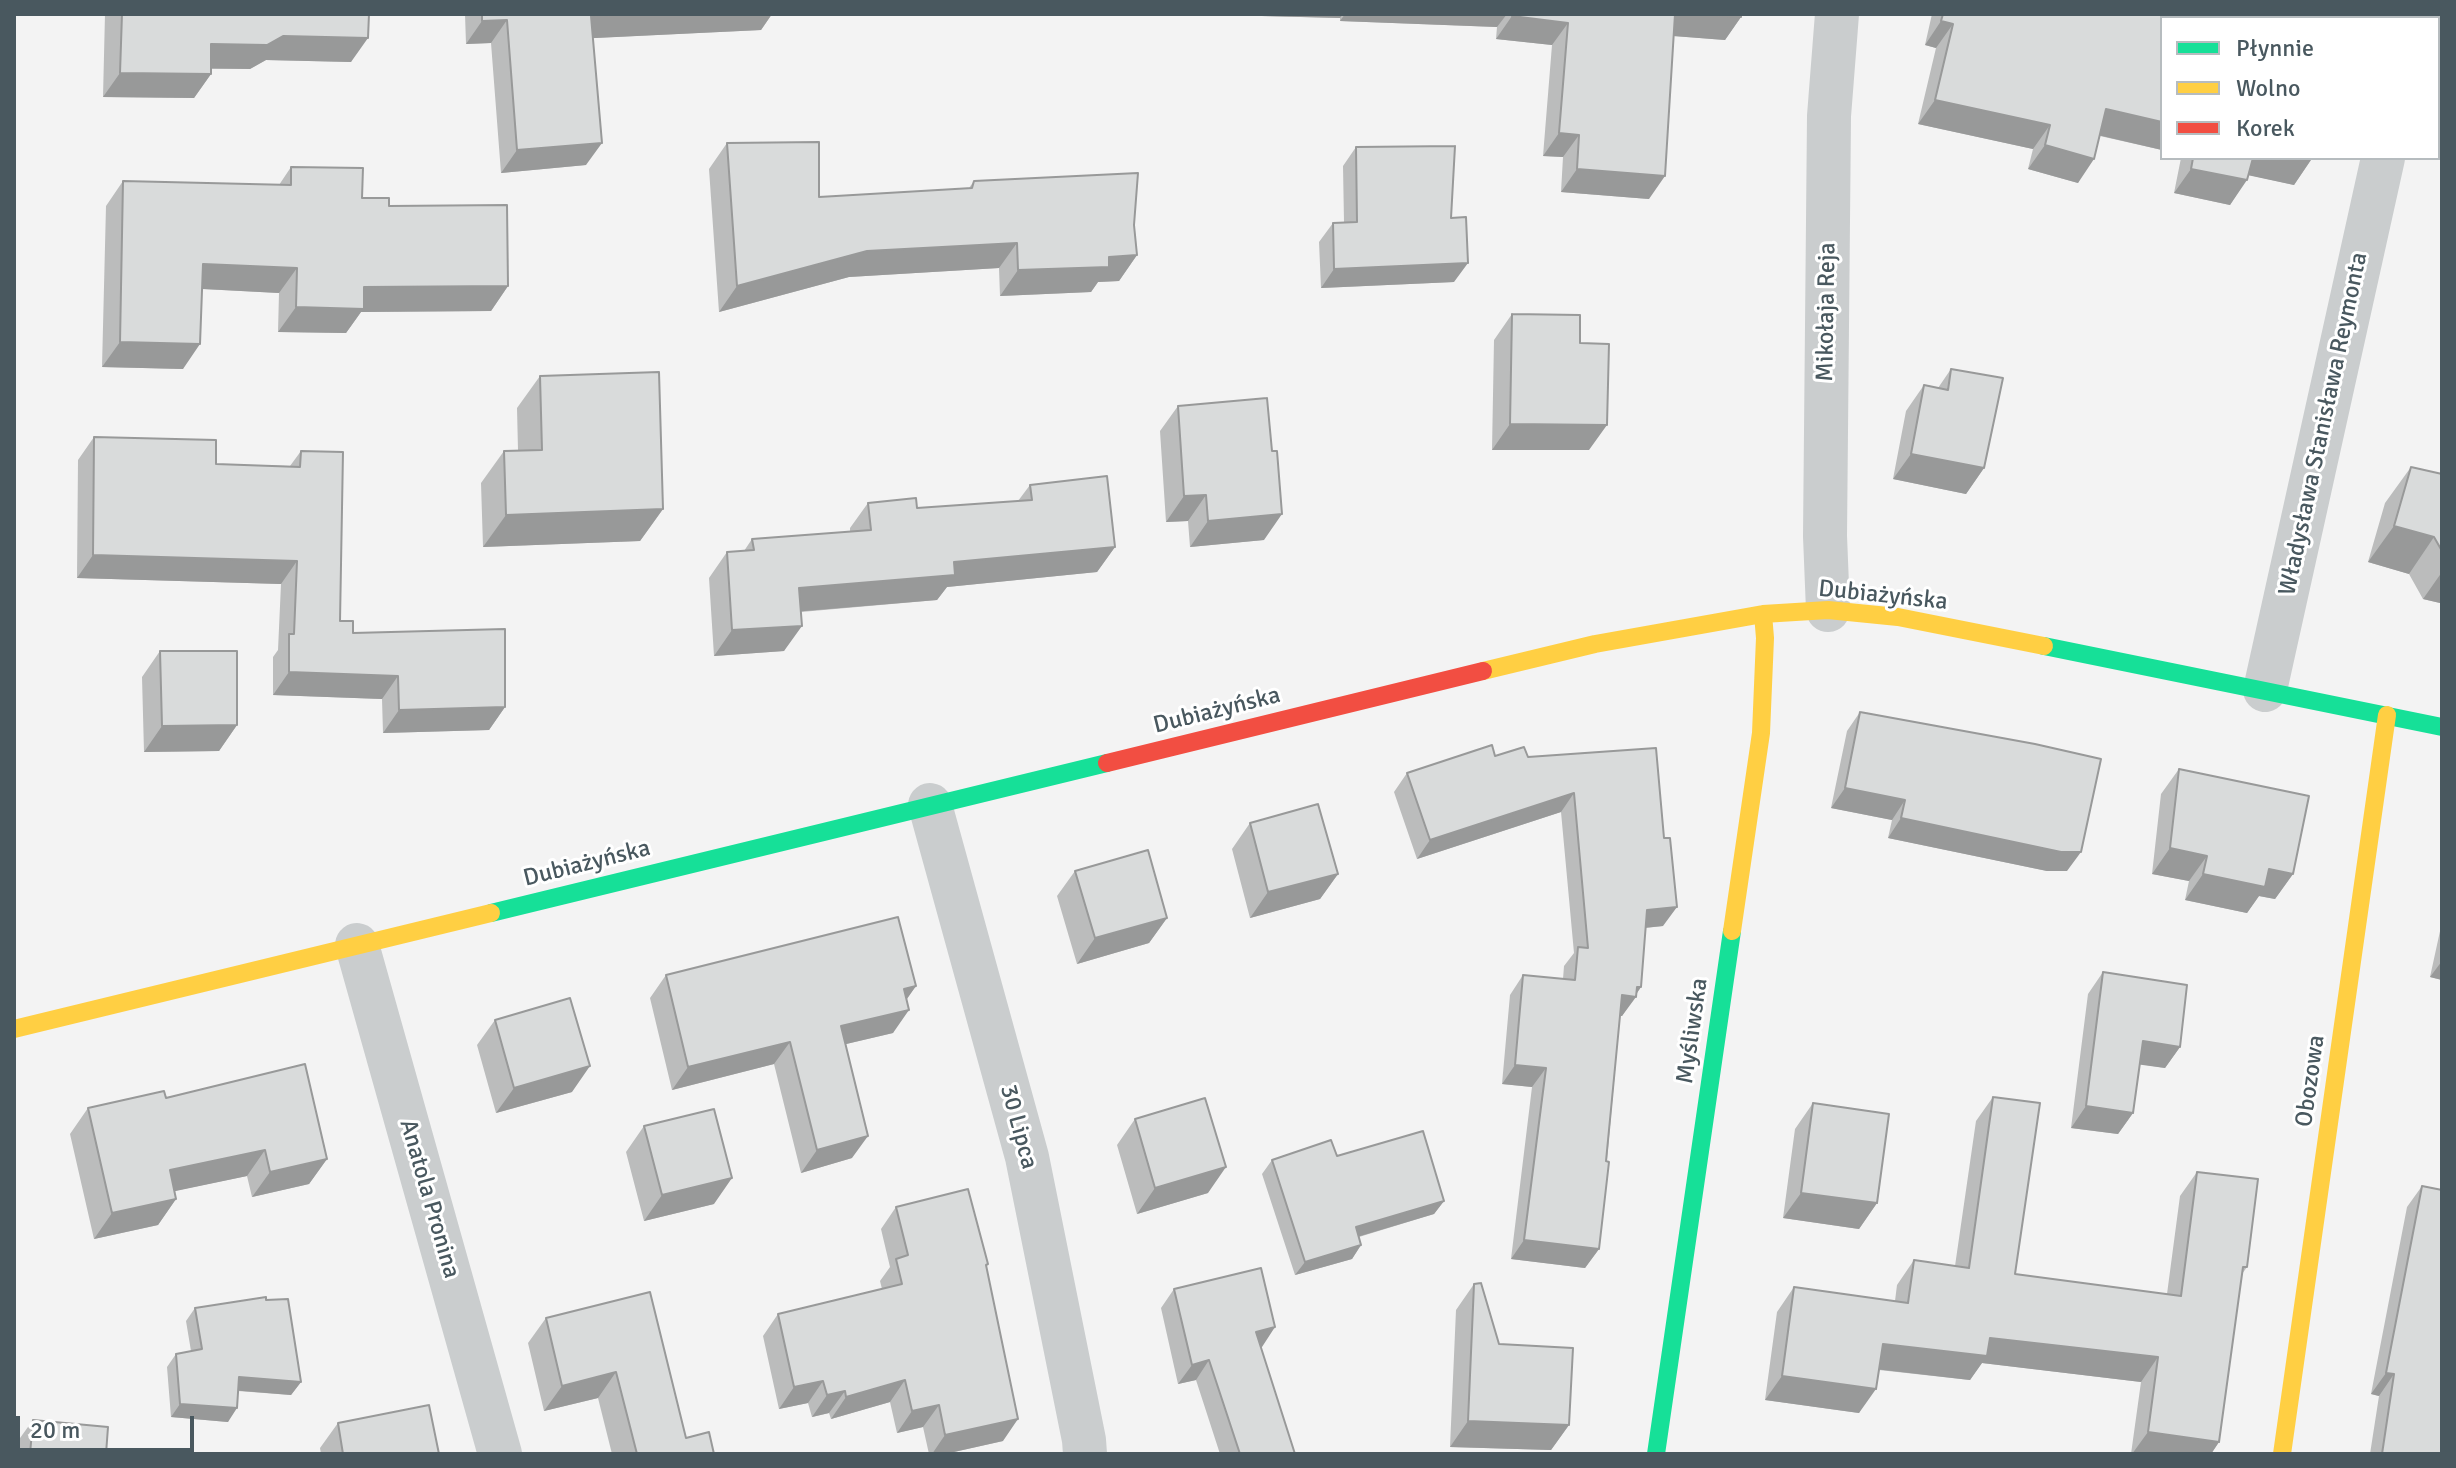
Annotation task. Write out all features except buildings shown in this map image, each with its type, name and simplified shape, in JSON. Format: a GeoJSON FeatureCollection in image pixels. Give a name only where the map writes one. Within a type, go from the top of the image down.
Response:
{"type":"FeatureCollection","features":[{"type":"Feature","properties":{"kind":"street","name":"Mikołaja Reja"},"geometry":{"type":"LineString","coordinates":[[1828,610],[1825,521],[1829,116],[1837,14]]}},
{"type":"Feature","properties":{"kind":"street","name":"Władysława Stanisława Reymonta"},"geometry":{"type":"LineString","coordinates":[[2265,690],[2383,160]]}},
{"type":"Feature","properties":{"kind":"street","name":"Dubiażyńska"},"geometry":{"type":"LineString","coordinates":[[14,1029],[1595,644],[1763,614],[1828,610],[1898,617],[2442,727]]}},
{"type":"Feature","properties":{"kind":"street","name":"Myśliwska"},"geometry":{"type":"LineString","coordinates":[[1656,1454],[1761,733],[1765,638],[1763,614]]}},
{"type":"Feature","properties":{"kind":"street","name":"Obozowa"},"geometry":{"type":"LineString","coordinates":[[2282,1454],[2387,715]]}},
{"type":"Feature","properties":{"kind":"street","name":"30 Lipca"},"geometry":{"type":"LineString","coordinates":[[930,805],[1027,1157],[1085,1454]]}},
{"type":"Feature","properties":{"kind":"street","name":"Anatola Pronina"},"geometry":{"type":"LineString","coordinates":[[357,945],[500,1454]]}},
{"type":"Feature","properties":{"kind":"traffic: fast"},"geometry":{"type":"LineString","coordinates":[[2044,646],[2442,727]]}},
{"type":"Feature","properties":{"kind":"traffic: fast"},"geometry":{"type":"LineString","coordinates":[[491,913],[1107,763]]}},
{"type":"Feature","properties":{"kind":"traffic: fast"},"geometry":{"type":"LineString","coordinates":[[1656,1454],[1732,931]]}},
{"type":"Feature","properties":{"kind":"traffic: slow"},"geometry":{"type":"LineString","coordinates":[[1483,671],[1595,644],[1763,614],[1828,610],[1898,617],[2044,646]]}},
{"type":"Feature","properties":{"kind":"traffic: slow"},"geometry":{"type":"LineString","coordinates":[[1732,931],[1761,733],[1765,638],[1763,614]]}},
{"type":"Feature","properties":{"kind":"traffic: slow"},"geometry":{"type":"LineString","coordinates":[[2282,1454],[2387,715]]}},
{"type":"Feature","properties":{"kind":"traffic: slow"},"geometry":{"type":"LineString","coordinates":[[14,1029],[491,913]]}},
{"type":"Feature","properties":{"kind":"traffic: jam"},"geometry":{"type":"LineString","coordinates":[[1107,763],[1483,671]]}}]}
